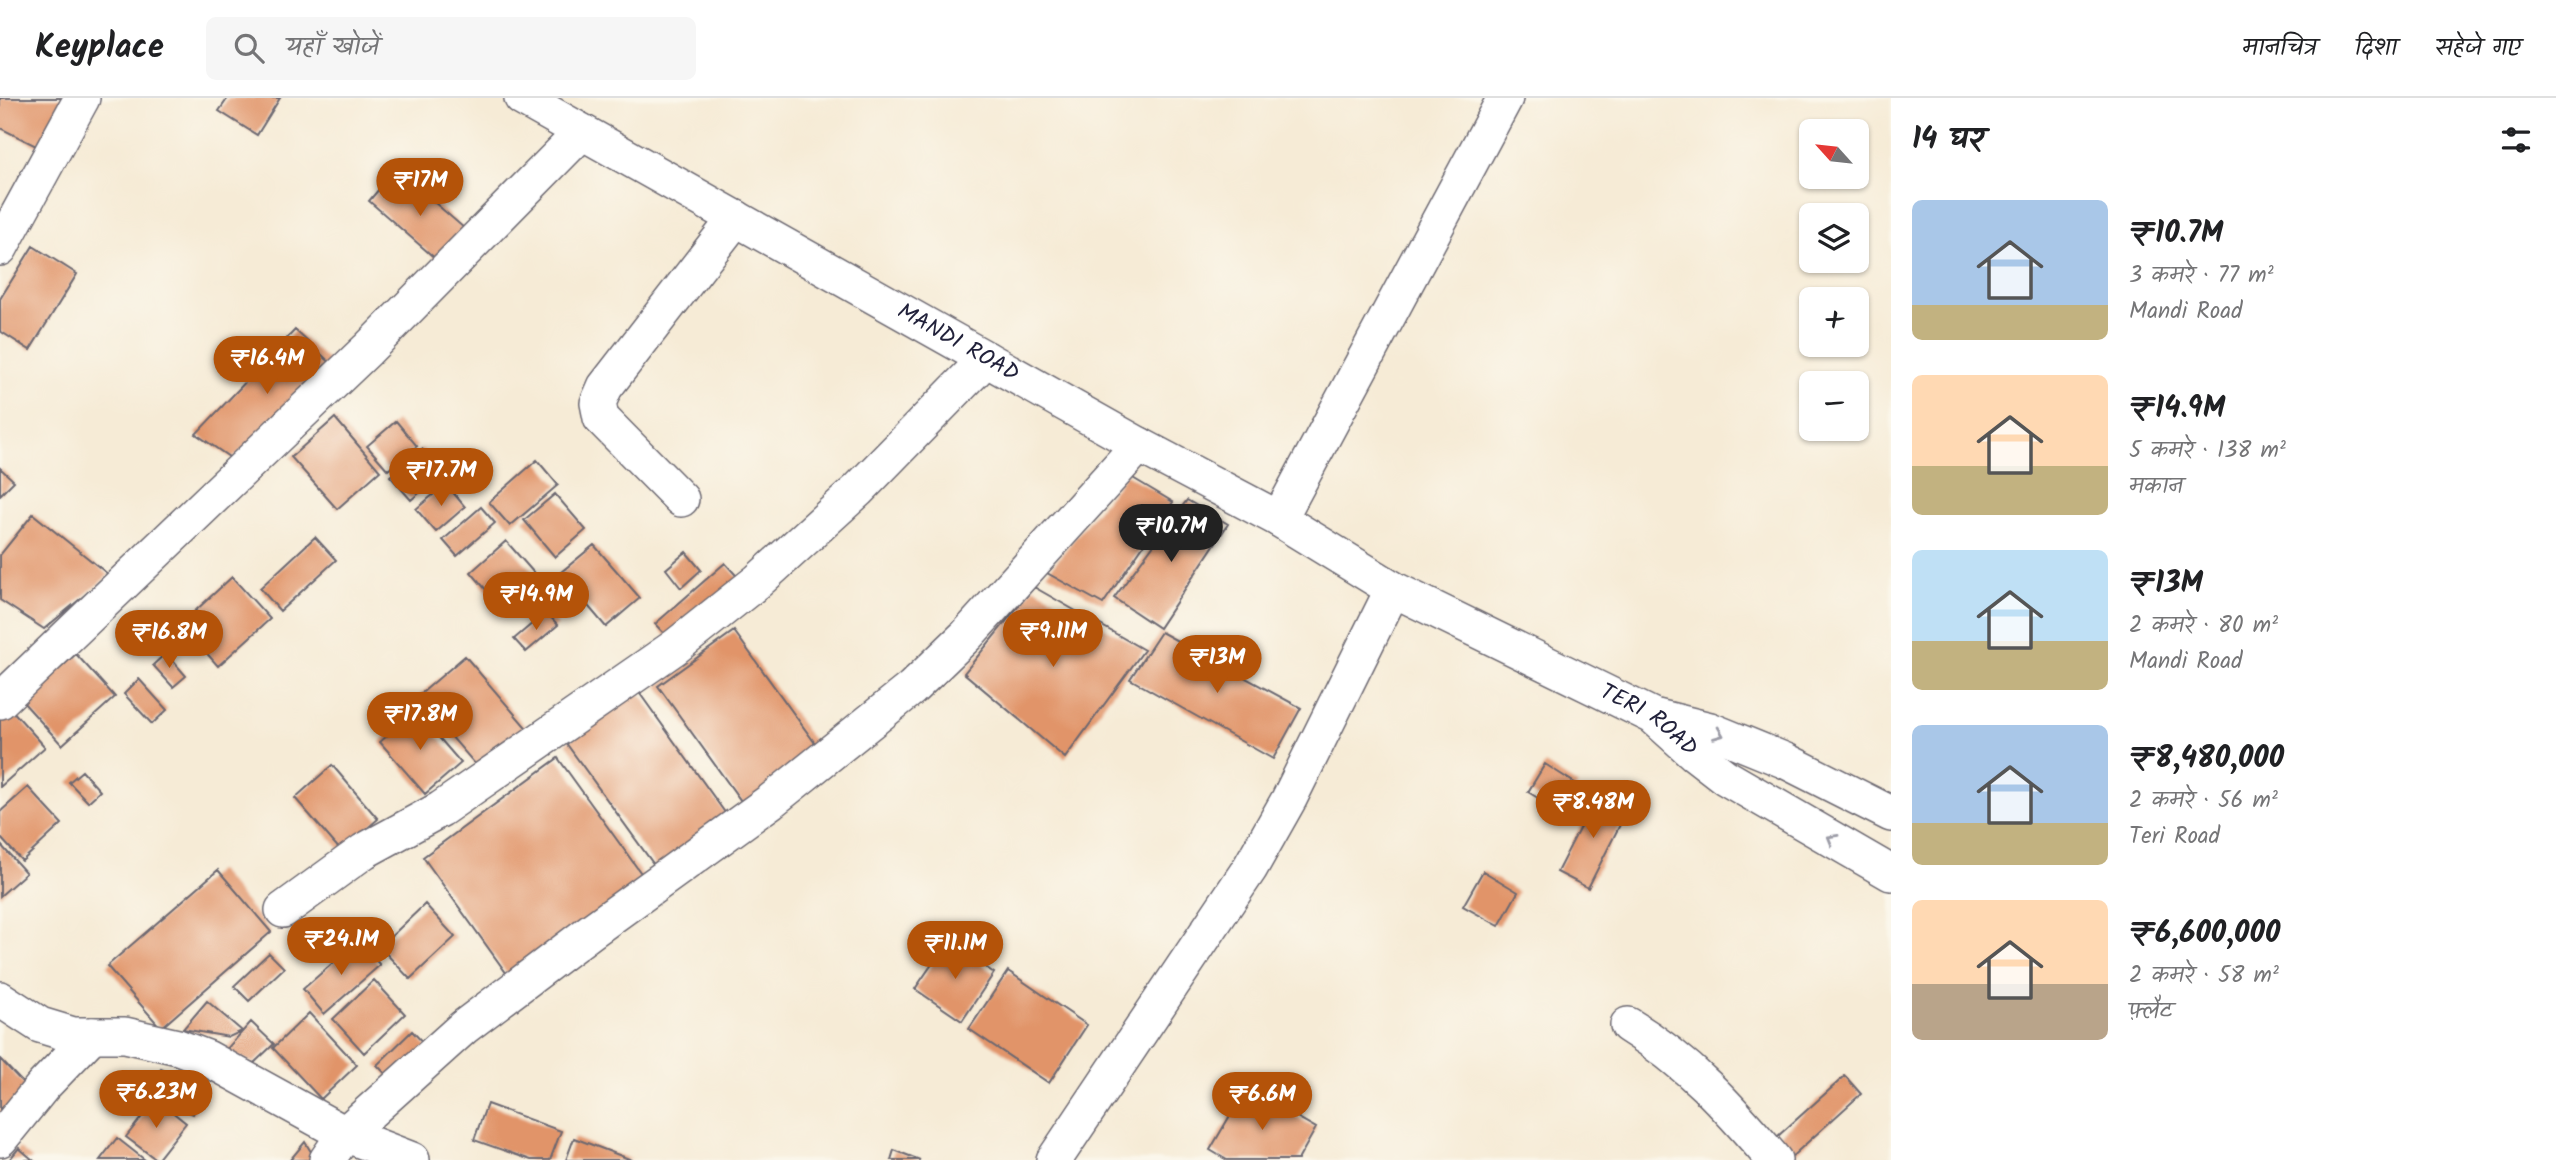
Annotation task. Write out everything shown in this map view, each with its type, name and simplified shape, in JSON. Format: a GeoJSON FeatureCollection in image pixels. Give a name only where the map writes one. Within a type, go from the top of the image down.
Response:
{"type":"FeatureCollection","features":[{"type":"Feature","properties":{"kind":"street"},"geometry":{"type":"LineString","coordinates":[[0,248],[82,98]]}},
{"type":"Feature","properties":{"kind":"street","name":"MANDI ROAD"},"geometry":{"type":"LineString","coordinates":[[522,98],[1139,445],[1279,519],[1393,589]]}},
{"type":"Feature","properties":{"kind":"street"},"geometry":{"type":"LineString","coordinates":[[1279,519],[1505,98]]}},
{"type":"Feature","properties":{"kind":"street"},"geometry":{"type":"LineString","coordinates":[[5,687],[367,350],[582,132]]}},
{"type":"Feature","properties":{"kind":"street"},"geometry":{"type":"LineString","coordinates":[[681,499],[601,418],[598,403],[605,387],[736,218]]}},
{"type":"Feature","properties":{"kind":"street"},"geometry":{"type":"LineString","coordinates":[[283,910],[364,851],[441,809],[675,647],[758,581],[858,490],[986,359]]}},
{"type":"Feature","properties":{"kind":"street"},"geometry":{"type":"LineString","coordinates":[[336,1147],[464,1027],[771,801],[912,688],[967,635],[1139,445]]}},
{"type":"Feature","properties":{"kind":"street"},"geometry":{"type":"LineString","coordinates":[[1054,1160],[1250,868],[1289,799],[1393,589]]}},
{"type":"Feature","properties":{"kind":"street","name":"TERI ROAD"},"geometry":{"type":"LineString","coordinates":[[1393,589],[1653,716],[1693,754],[1725,777],[1891,873]]}},
{"type":"Feature","properties":{"kind":"street"},"geometry":{"type":"LineString","coordinates":[[1653,716],[1710,730],[1760,750],[1891,814]]}},
{"type":"Feature","properties":{"kind":"street"},"geometry":{"type":"LineString","coordinates":[[0,999],[40,1025],[73,1035],[125,1035],[178,1047],[207,1058],[336,1147],[412,1160]]}},
{"type":"Feature","properties":{"kind":"street"},"geometry":{"type":"LineString","coordinates":[[1628,1026],[1660,1045],[1692,1070],[1774,1160]]}},
{"type":"Feature","properties":{"kind":"street"},"geometry":{"type":"LineString","coordinates":[[0,1139],[43,1086],[92,1035]]}},
{"type":"Feature","properties":{"kind":"building"},"geometry":{"type":"Polygon","coordinates":[[[0,98],[78,98],[50,153],[0,128],[0,98]]]}},
{"type":"Feature","properties":{"kind":"building"},"geometry":{"type":"Polygon","coordinates":[[[228,98],[280,98],[257,135],[219,111],[228,98]]]}},
{"type":"Feature","properties":{"kind":"building"},"geometry":{"type":"Polygon","coordinates":[[[396,169],[472,235],[444,266],[369,201],[396,169]]]}},
{"type":"Feature","properties":{"kind":"building"},"geometry":{"type":"Polygon","coordinates":[[[33,246],[77,274],[30,350],[0,331],[0,299],[33,246]]]}},
{"type":"Feature","properties":{"kind":"building"},"geometry":{"type":"Polygon","coordinates":[[[295,330],[336,368],[232,459],[196,434],[295,330]]]}},
{"type":"Feature","properties":{"kind":"building"},"geometry":{"type":"Polygon","coordinates":[[[335,418],[380,471],[337,509],[291,457],[335,418]]]}},
{"type":"Feature","properties":{"kind":"building"},"geometry":{"type":"Polygon","coordinates":[[[396,421],[417,446],[388,470],[367,446],[396,421]]]}},
{"type":"Feature","properties":{"kind":"building"},"geometry":{"type":"Polygon","coordinates":[[[422,449],[442,473],[411,500],[390,476],[422,449]]]}},
{"type":"Feature","properties":{"kind":"building"},"geometry":{"type":"Polygon","coordinates":[[[537,460],[558,485],[510,526],[489,502],[537,460]]]}},
{"type":"Feature","properties":{"kind":"building"},"geometry":{"type":"Polygon","coordinates":[[[0,468],[14,481],[0,495],[0,468]]]}},
{"type":"Feature","properties":{"kind":"building"},"geometry":{"type":"Polygon","coordinates":[[[1126,474],[1173,502],[1103,604],[1047,573],[1126,474]]]}},
{"type":"Feature","properties":{"kind":"building"},"geometry":{"type":"Polygon","coordinates":[[[446,484],[465,507],[436,532],[416,509],[446,484]]]}},
{"type":"Feature","properties":{"kind":"building"},"geometry":{"type":"Polygon","coordinates":[[[555,494],[586,530],[555,557],[524,520],[555,494]]]}},
{"type":"Feature","properties":{"kind":"building"},"geometry":{"type":"Polygon","coordinates":[[[1187,500],[1228,524],[1159,628],[1114,598],[1187,500]]]}},
{"type":"Feature","properties":{"kind":"building"},"geometry":{"type":"Polygon","coordinates":[[[481,507],[495,523],[457,556],[443,540],[481,507]]]}},
{"type":"Feature","properties":{"kind":"building"},"geometry":{"type":"Polygon","coordinates":[[[33,514],[109,575],[44,629],[0,600],[0,555],[33,514]]]}},
{"type":"Feature","properties":{"kind":"building"},"geometry":{"type":"Polygon","coordinates":[[[315,537],[336,560],[280,611],[260,588],[315,537]]]}},
{"type":"Feature","properties":{"kind":"building"},"geometry":{"type":"Polygon","coordinates":[[[506,541],[534,573],[498,604],[471,572],[506,541]]]}},
{"type":"Feature","properties":{"kind":"building"},"geometry":{"type":"Polygon","coordinates":[[[594,545],[640,598],[606,627],[560,573],[594,545]]]}},
{"type":"Feature","properties":{"kind":"building"},"geometry":{"type":"Polygon","coordinates":[[[686,552],[701,570],[681,588],[666,569],[686,552]]]}},
{"type":"Feature","properties":{"kind":"building"},"geometry":{"type":"Polygon","coordinates":[[[725,563],[743,583],[672,642],[655,624],[725,563]]]}},
{"type":"Feature","properties":{"kind":"building"},"geometry":{"type":"Polygon","coordinates":[[[232,577],[270,619],[218,666],[181,624],[232,577]]]}},
{"type":"Feature","properties":{"kind":"building"},"geometry":{"type":"Polygon","coordinates":[[[1034,587],[1144,650],[1065,758],[964,673],[1034,587]]]}},
{"type":"Feature","properties":{"kind":"building"},"geometry":{"type":"Polygon","coordinates":[[[546,612],[558,625],[526,652],[514,639],[546,612]]]}},
{"type":"Feature","properties":{"kind":"building"},"geometry":{"type":"Polygon","coordinates":[[[734,631],[825,757],[749,812],[658,686],[734,631]]]}},
{"type":"Feature","properties":{"kind":"building"},"geometry":{"type":"Polygon","coordinates":[[[1161,632],[1301,708],[1273,759],[1130,679],[1161,632]]]}},
{"type":"Feature","properties":{"kind":"building"},"geometry":{"type":"Polygon","coordinates":[[[166,653],[186,676],[173,687],[153,665],[166,653]]]}},
{"type":"Feature","properties":{"kind":"building"},"geometry":{"type":"Polygon","coordinates":[[[76,654],[115,697],[62,745],[23,702],[76,654]]]}},
{"type":"Feature","properties":{"kind":"building"},"geometry":{"type":"Polygon","coordinates":[[[465,656],[530,732],[483,773],[417,697],[465,656]]]}},
{"type":"Feature","properties":{"kind":"building"},"geometry":{"type":"Polygon","coordinates":[[[139,679],[167,710],[152,724],[124,694],[139,679]]]}},
{"type":"Feature","properties":{"kind":"building"},"geometry":{"type":"Polygon","coordinates":[[[638,691],[731,821],[660,873],[566,743],[638,691]]]}},
{"type":"Feature","properties":{"kind":"building"},"geometry":{"type":"Polygon","coordinates":[[[10,708],[45,747],[0,787],[0,718],[10,708]]]}},
{"type":"Feature","properties":{"kind":"building"},"geometry":{"type":"Polygon","coordinates":[[[416,711],[461,763],[425,794],[380,742],[416,711]]]}},
{"type":"Feature","properties":{"kind":"building"},"geometry":{"type":"Polygon","coordinates":[[[558,758],[648,883],[512,981],[423,857],[558,758]]]}},
{"type":"Feature","properties":{"kind":"building"},"geometry":{"type":"Polygon","coordinates":[[[1545,764],[1578,785],[1561,812],[1528,792],[1545,764]]]}},
{"type":"Feature","properties":{"kind":"building"},"geometry":{"type":"Polygon","coordinates":[[[332,765],[378,819],[341,851],[295,798],[332,765]]]}},
{"type":"Feature","properties":{"kind":"building"},"geometry":{"type":"Polygon","coordinates":[[[82,771],[100,791],[88,802],[69,782],[82,771]]]}},
{"type":"Feature","properties":{"kind":"building"},"geometry":{"type":"Polygon","coordinates":[[[28,787],[62,824],[22,861],[0,837],[0,812],[28,787]]]}},
{"type":"Feature","properties":{"kind":"building"},"geometry":{"type":"Polygon","coordinates":[[[1598,792],[1629,807],[1588,888],[1557,872],[1598,792]]]}},
{"type":"Feature","properties":{"kind":"building"},"geometry":{"type":"Polygon","coordinates":[[[0,844],[26,873],[0,896],[0,844]]]}},
{"type":"Feature","properties":{"kind":"building"},"geometry":{"type":"Polygon","coordinates":[[[218,870],[271,932],[161,1028],[107,966],[218,870]]]}},
{"type":"Feature","properties":{"kind":"building"},"geometry":{"type":"Polygon","coordinates":[[[1483,871],[1518,892],[1499,926],[1463,906],[1483,871]]]}},
{"type":"Feature","properties":{"kind":"building"},"geometry":{"type":"Polygon","coordinates":[[[425,904],[455,937],[410,979],[380,947],[425,904]]]}},
{"type":"Feature","properties":{"kind":"building"},"geometry":{"type":"Polygon","coordinates":[[[358,941],[380,965],[324,1014],[303,989],[358,941]]]}},
{"type":"Feature","properties":{"kind":"building"},"geometry":{"type":"Polygon","coordinates":[[[948,941],[994,973],[962,1021],[915,989],[948,941]]]}},
{"type":"Feature","properties":{"kind":"building"},"geometry":{"type":"Polygon","coordinates":[[[269,953],[284,968],[249,1001],[234,986],[269,953]]]}},
{"type":"Feature","properties":{"kind":"building"},"geometry":{"type":"Polygon","coordinates":[[[1008,971],[1087,1025],[1049,1083],[969,1029],[1008,971]]]}},
{"type":"Feature","properties":{"kind":"building"},"geometry":{"type":"Polygon","coordinates":[[[374,980],[405,1014],[364,1053],[333,1019],[374,980]]]}},
{"type":"Feature","properties":{"kind":"building"},"geometry":{"type":"Polygon","coordinates":[[[207,1001],[242,1031],[229,1037],[183,1029],[207,1001]]]}},
{"type":"Feature","properties":{"kind":"building"},"geometry":{"type":"Polygon","coordinates":[[[309,1013],[357,1065],[321,1099],[273,1048],[309,1013]]]}},
{"type":"Feature","properties":{"kind":"building"},"geometry":{"type":"Polygon","coordinates":[[[251,1022],[274,1044],[254,1063],[224,1052],[251,1022]]]}},
{"type":"Feature","properties":{"kind":"building"},"geometry":{"type":"Polygon","coordinates":[[[412,1031],[429,1049],[394,1083],[377,1065],[412,1031]]]}},
{"type":"Feature","properties":{"kind":"building"},"geometry":{"type":"Polygon","coordinates":[[[0,1059],[26,1086],[0,1123],[0,1059]]]}},
{"type":"Feature","properties":{"kind":"building"},"geometry":{"type":"Polygon","coordinates":[[[161,1068],[205,1088],[193,1114],[149,1094],[161,1068]]]}},
{"type":"Feature","properties":{"kind":"building"},"geometry":{"type":"Polygon","coordinates":[[[1845,1076],[1861,1094],[1788,1160],[1768,1145],[1845,1076]]]}},
{"type":"Feature","properties":{"kind":"building"},"geometry":{"type":"Polygon","coordinates":[[[1246,1088],[1316,1128],[1298,1160],[1227,1160],[1210,1150],[1246,1088]]]}},
{"type":"Feature","properties":{"kind":"building"},"geometry":{"type":"Polygon","coordinates":[[[156,1099],[186,1123],[157,1160],[126,1137],[156,1099]]]}},
{"type":"Feature","properties":{"kind":"building"},"geometry":{"type":"Polygon","coordinates":[[[487,1104],[561,1131],[550,1160],[531,1160],[474,1140],[487,1104]]]}},
{"type":"Feature","properties":{"kind":"building"},"geometry":{"type":"Polygon","coordinates":[[[117,1138],[145,1160],[100,1160],[117,1138]]]}},
{"type":"Feature","properties":{"kind":"building"},"geometry":{"type":"Polygon","coordinates":[[[574,1138],[632,1160],[566,1160],[574,1138]]]}},
{"type":"Feature","properties":{"kind":"building"},"geometry":{"type":"Polygon","coordinates":[[[305,1142],[316,1160],[290,1160],[305,1142]]]}},
{"type":"Feature","properties":{"kind":"building"},"geometry":{"type":"Polygon","coordinates":[[[19,1148],[33,1160],[9,1160],[19,1148]]]}},
{"type":"Feature","properties":{"kind":"building"},"geometry":{"type":"Polygon","coordinates":[[[894,1150],[920,1160],[891,1160],[894,1150]]]}}]}
